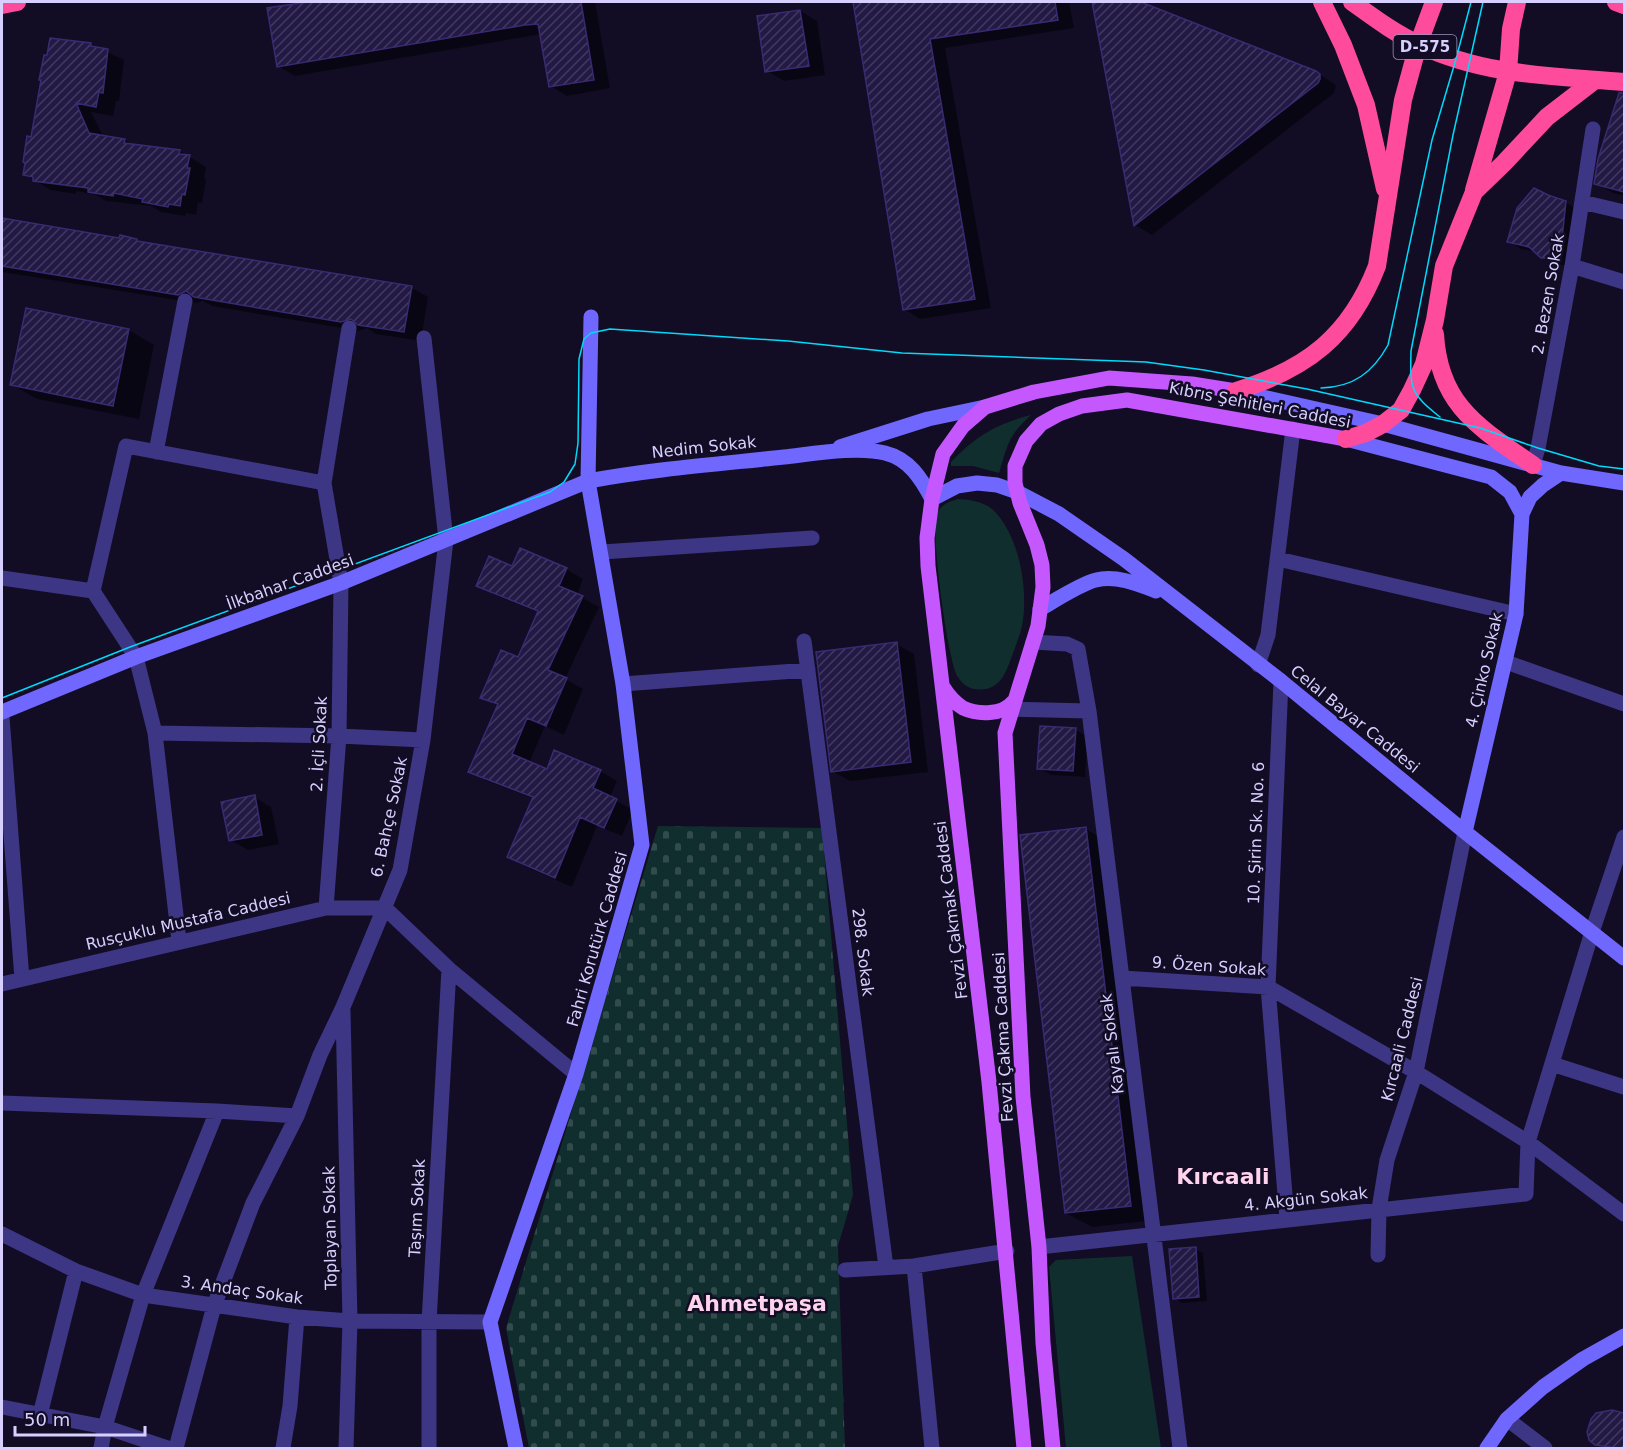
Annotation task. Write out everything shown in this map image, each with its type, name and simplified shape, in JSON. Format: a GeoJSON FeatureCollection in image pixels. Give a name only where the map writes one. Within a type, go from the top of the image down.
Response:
{"type":"FeatureCollection","features":[{"type":"Feature","properties":{"kind":"highway"},"geometry":{"type":"LineString","coordinates":[[2,5],[17,2]]}},
{"type":"Feature","properties":{"kind":"highway"},"geometry":{"type":"LineString","coordinates":[[1322,2],[1343,45],[1366,105],[1388,200]]}},
{"type":"Feature","properties":{"kind":"highway","name":"D-575"},"geometry":{"type":"LineString","coordinates":[[1352,2],[1383,25],[1418,45],[1470,64],[1508,72]]}},
{"type":"Feature","properties":{"kind":"highway"},"geometry":{"type":"LineString","coordinates":[[1346,439],[1366,433],[1383,424],[1401,410],[1424,364],[1435,320],[1444,266],[1474,192],[1508,72],[1511,28],[1517,2]]}},
{"type":"Feature","properties":{"kind":"highway"},"geometry":{"type":"LineString","coordinates":[[1616,2],[1624,5]]}},
{"type":"Feature","properties":{"kind":"highway"},"geometry":{"type":"LineString","coordinates":[[1236,391],[1268,381],[1291,369],[1328,343],[1346,325],[1367,291],[1377,266],[1403,100],[1418,45],[1433,5]]}},
{"type":"Feature","properties":{"kind":"highway"},"geometry":{"type":"LineString","coordinates":[[1508,72],[1624,82]]}},
{"type":"Feature","properties":{"kind":"highway"},"geometry":{"type":"LineString","coordinates":[[1474,192],[1547,117],[1595,80]]}},
{"type":"Feature","properties":{"kind":"highway"},"geometry":{"type":"LineString","coordinates":[[1435,320],[1436,351],[1448,387],[1462,410],[1479,428],[1533,465]]}},
{"type":"Feature","properties":{"kind":"main road","name":"Fahri Korutürk Caddesi"},"geometry":{"type":"LineString","coordinates":[[490,1322],[576,1074],[642,845],[623,684],[588,481],[591,317]]}},
{"type":"Feature","properties":{"kind":"main road"},"geometry":{"type":"LineString","coordinates":[[823,453],[928,419],[985,407],[1034,392],[1109,378],[1191,384],[1236,391],[1383,424],[1561,473],[1624,483]]}},
{"type":"Feature","properties":{"kind":"main road","name":"Kıbrıs Şehitleri Caddesi"},"geometry":{"type":"LineString","coordinates":[[1016,487],[1016,466],[1026,441],[1041,424],[1059,414],[1082,406],[1127,400],[1346,439],[1491,477],[1510,492],[1521,514]]}},
{"type":"Feature","properties":{"kind":"main road","name":"Fevzi Çakmak Caddesi"},"geometry":{"type":"LineString","coordinates":[[985,407],[963,426],[943,454],[932,499],[927,538],[928,566],[989,1082],[1007,1251],[1024,1449]]}},
{"type":"Feature","properties":{"kind":"main road"},"geometry":{"type":"LineString","coordinates":[[823,453],[868,450],[901,459],[922,480],[932,499]]}},
{"type":"Feature","properties":{"kind":"main road","name":"Nedim Sokak"},"geometry":{"type":"LineString","coordinates":[[588,481],[624,474],[823,453]]}},
{"type":"Feature","properties":{"kind":"main road"},"geometry":{"type":"LineString","coordinates":[[1521,514],[1530,497],[1543,484],[1561,473]]}},
{"type":"Feature","properties":{"kind":"main road","name":"İlkbahar Caddesi"},"geometry":{"type":"LineString","coordinates":[[2,712],[136,657],[341,583],[588,481]]}},
{"type":"Feature","properties":{"kind":"main road","name":"Celal Bayar Caddesi"},"geometry":{"type":"LineString","coordinates":[[932,499],[957,486],[977,483],[1016,487],[1059,514],[1124,559],[1281,681],[1624,958]]}},
{"type":"Feature","properties":{"kind":"main road"},"geometry":{"type":"LineString","coordinates":[[1016,487],[1042,565],[1041,609],[1096,580],[1116,579],[1136,583],[1175,600]]}},
{"type":"Feature","properties":{"kind":"main road","name":"4. Çinko Sokak"},"geometry":{"type":"LineString","coordinates":[[1466,832],[1516,614],[1521,514]]}},
{"type":"Feature","properties":{"kind":"main road","name":"Fevzi Çakma Caddesi"},"geometry":{"type":"LineString","coordinates":[[1041,609],[1038,626],[1005,733],[1023,1097],[1039,1247],[1043,1343],[1053,1449]]}},
{"type":"Feature","properties":{"kind":"main road"},"geometry":{"type":"LineString","coordinates":[[943,687],[950,697],[964,708],[995,713],[1012,706]]}},
{"type":"Feature","properties":{"kind":"main road"},"geometry":{"type":"LineString","coordinates":[[490,1322],[516,1449]]}},
{"type":"Feature","properties":{"kind":"main road"},"geometry":{"type":"LineString","coordinates":[[1487,1449],[1507,1419],[1543,1387],[1624,1336]]}},
{"type":"Feature","properties":{"kind":"street","name":"2. Bezen Sokak"},"geometry":{"type":"LineString","coordinates":[[1533,465],[1572,266],[1593,129]]}},
{"type":"Feature","properties":{"kind":"street"},"geometry":{"type":"LineString","coordinates":[[1582,202],[1624,212]]}},
{"type":"Feature","properties":{"kind":"street"},"geometry":{"type":"LineString","coordinates":[[1572,266],[1624,282]]}},
{"type":"Feature","properties":{"kind":"street"},"geometry":{"type":"LineString","coordinates":[[156,452],[185,301]]}},
{"type":"Feature","properties":{"kind":"street","name":"2. İçli Sokak"},"geometry":{"type":"LineString","coordinates":[[326,908],[339,736],[341,583],[324,483],[349,328]]}},
{"type":"Feature","properties":{"kind":"street","name":"6. Bahçe Sokak"},"geometry":{"type":"LineString","coordinates":[[176,1449],[214,1306],[253,1203],[297,1116],[320,1055],[343,1007],[400,870],[423,740],[446,540],[424,338]]}},
{"type":"Feature","properties":{"kind":"street"},"geometry":{"type":"LineString","coordinates":[[1258,665],[1268,634],[1293,429]]}},
{"type":"Feature","properties":{"kind":"street"},"geometry":{"type":"LineString","coordinates":[[179,941],[155,733],[136,657],[93,591],[126,446],[324,483]]}},
{"type":"Feature","properties":{"kind":"street"},"geometry":{"type":"LineString","coordinates":[[602,552],[812,538]]}},
{"type":"Feature","properties":{"kind":"street"},"geometry":{"type":"LineString","coordinates":[[1278,559],[1516,614]]}},
{"type":"Feature","properties":{"kind":"street"},"geometry":{"type":"LineString","coordinates":[[2,578],[93,591]]}},
{"type":"Feature","properties":{"kind":"street","name":"298. Sokak"},"geometry":{"type":"LineString","coordinates":[[804,641],[886,1267]]}},
{"type":"Feature","properties":{"kind":"street","name":"Kayalı Sokak"},"geometry":{"type":"LineString","coordinates":[[1033,642],[1067,644],[1078,649],[1089,711],[1180,1449]]}},
{"type":"Feature","properties":{"kind":"street"},"geometry":{"type":"LineString","coordinates":[[1506,662],[1624,704]]}},
{"type":"Feature","properties":{"kind":"street"},"geometry":{"type":"LineString","coordinates":[[623,684],[808,670]]}},
{"type":"Feature","properties":{"kind":"street","name":"10. Şirin Sk. No. 6"},"geometry":{"type":"LineString","coordinates":[[1281,681],[1268,987],[1287,1219]]}},
{"type":"Feature","properties":{"kind":"street"},"geometry":{"type":"LineString","coordinates":[[1012,706],[1089,711]]}},
{"type":"Feature","properties":{"kind":"street"},"geometry":{"type":"LineString","coordinates":[[2,717],[22,979]]}},
{"type":"Feature","properties":{"kind":"street"},"geometry":{"type":"LineString","coordinates":[[155,733],[339,736],[423,740]]}},
{"type":"Feature","properties":{"kind":"street","name":"Kırcaali Caddesi"},"geometry":{"type":"LineString","coordinates":[[1378,1256],[1379,1209],[1387,1160],[1416,1072],[1466,832]]}},
{"type":"Feature","properties":{"kind":"street"},"geometry":{"type":"LineString","coordinates":[[1528,1142],[1592,932],[1624,837]]}},
{"type":"Feature","properties":{"kind":"street","name":"Rusçuklu Mustafa Caddesi"},"geometry":{"type":"LineString","coordinates":[[2,984],[326,908],[385,908]]}},
{"type":"Feature","properties":{"kind":"street"},"geometry":{"type":"LineString","coordinates":[[385,908],[449,969],[576,1074]]}},
{"type":"Feature","properties":{"kind":"street","name":"Taşım Sokak"},"geometry":{"type":"LineString","coordinates":[[429,1449],[429,1322],[449,969]]}},
{"type":"Feature","properties":{"kind":"street","name":"9. Özen Sokak"},"geometry":{"type":"LineString","coordinates":[[1122,978],[1268,987],[1416,1072],[1528,1142],[1624,1214]]}},
{"type":"Feature","properties":{"kind":"street","name":"Toplayan Sokak"},"geometry":{"type":"LineString","coordinates":[[343,1007],[350,1321],[346,1449]]}},
{"type":"Feature","properties":{"kind":"street"},"geometry":{"type":"LineString","coordinates":[[1552,1064],[1624,1087]]}},
{"type":"Feature","properties":{"kind":"street"},"geometry":{"type":"LineString","coordinates":[[2,1102],[297,1116]]}},
{"type":"Feature","properties":{"kind":"street"},"geometry":{"type":"LineString","coordinates":[[101,1449],[105,1427],[143,1295],[217,1111]]}},
{"type":"Feature","properties":{"kind":"street","name":"4. Akgün Sokak"},"geometry":{"type":"LineString","coordinates":[[1039,1247],[1526,1194],[1528,1142]]}},
{"type":"Feature","properties":{"kind":"street","name":"3. Andaç Sokak"},"geometry":{"type":"LineString","coordinates":[[2,1234],[76,1271],[143,1295],[297,1317],[350,1321],[490,1322]]}},
{"type":"Feature","properties":{"kind":"street"},"geometry":{"type":"LineString","coordinates":[[845,1270],[914,1266],[1007,1251]]}},
{"type":"Feature","properties":{"kind":"street"},"geometry":{"type":"LineString","coordinates":[[914,1266],[932,1449]]}},
{"type":"Feature","properties":{"kind":"street"},"geometry":{"type":"LineString","coordinates":[[40,1414],[76,1271]]}},
{"type":"Feature","properties":{"kind":"street"},"geometry":{"type":"LineString","coordinates":[[284,1449],[297,1317]]}},
{"type":"Feature","properties":{"kind":"street"},"geometry":{"type":"LineString","coordinates":[[2,1407],[105,1427],[168,1449]]}},
{"type":"Feature","properties":{"kind":"street"},"geometry":{"type":"LineString","coordinates":[[1507,1419],[1545,1449]]}},
{"type":"Feature","properties":{"kind":"green space"},"geometry":{"type":"Polygon","coordinates":[[[1031,415],[1010,441],[999,473],[973,466],[951,466],[951,462],[960,453],[987,432],[1007,422],[1031,415]]]}},
{"type":"Feature","properties":{"kind":"green space"},"geometry":{"type":"Polygon","coordinates":[[[958,499],[984,504],[1002,520],[1016,549],[1023,583],[1023,616],[1018,639],[1003,677],[996,685],[985,689],[969,688],[958,677],[950,648],[941,596],[935,525],[937,514],[943,506],[958,499]]]}},
{"type":"Feature","properties":{"kind":"green space"},"geometry":{"type":"Polygon","coordinates":[[[658,826],[822,828],[853,1195],[838,1246],[845,1448],[529,1448],[506,1328],[658,826]]]}},
{"type":"Feature","properties":{"kind":"green space"},"geometry":{"type":"Polygon","coordinates":[[[1132,1256],[1161,1448],[1066,1448],[1049,1267],[1056,1260],[1132,1256]]]}},
{"type":"Feature","properties":{"kind":"building"},"geometry":{"type":"Polygon","coordinates":[[[308,2],[581,2],[594,80],[549,87],[538,24],[277,67],[267,8],[308,2]]]}},
{"type":"Feature","properties":{"kind":"building"},"geometry":{"type":"Polygon","coordinates":[[[853,2],[1055,2],[1058,20],[930,39],[975,299],[903,310],[853,2]]]}},
{"type":"Feature","properties":{"kind":"building"},"geometry":{"type":"Polygon","coordinates":[[[1092,2],[1141,2],[1316,71],[1320,74],[1320,79],[1318,83],[1134,226],[1092,2]]]}},
{"type":"Feature","properties":{"kind":"building"},"geometry":{"type":"Polygon","coordinates":[[[800,10],[809,66],[765,72],[757,16],[800,10]]]}},
{"type":"Feature","properties":{"kind":"building"},"geometry":{"type":"Polygon","coordinates":[[[50,38],[91,43],[91,46],[108,49],[103,93],[99,92],[96,107],[76,103],[89,133],[125,139],[124,143],[180,150],[179,154],[190,155],[185,195],[182,194],[180,206],[169,204],[168,207],[142,202],[143,199],[114,193],[113,196],[88,192],[88,188],[33,181],[33,177],[23,175],[27,136],[31,137],[41,80],[39,80],[50,38]]]}},
{"type":"Feature","properties":{"kind":"building"},"geometry":{"type":"Polygon","coordinates":[[[1619,93],[1624,93],[1624,192],[1594,184],[1598,159],[1619,93]]]}},
{"type":"Feature","properties":{"kind":"building"},"geometry":{"type":"Polygon","coordinates":[[[1534,188],[1566,201],[1560,258],[1541,258],[1529,247],[1507,242],[1517,208],[1534,188]]]}},
{"type":"Feature","properties":{"kind":"building"},"geometry":{"type":"Polygon","coordinates":[[[2,218],[119,238],[120,235],[137,239],[137,241],[412,286],[404,332],[358,325],[351,319],[341,322],[194,297],[186,291],[178,295],[2,266],[2,218]]]}},
{"type":"Feature","properties":{"kind":"building"},"geometry":{"type":"Polygon","coordinates":[[[26,308],[129,329],[113,406],[10,385],[26,308]]]}},
{"type":"Feature","properties":{"kind":"building"},"geometry":{"type":"Polygon","coordinates":[[[520,548],[567,568],[559,586],[583,596],[548,670],[567,678],[546,726],[527,718],[512,754],[547,769],[554,750],[601,770],[593,788],[617,799],[604,828],[580,817],[555,878],[507,857],[533,797],[468,772],[498,704],[480,698],[501,650],[518,657],[538,611],[476,586],[489,556],[512,566],[520,548]]]}},
{"type":"Feature","properties":{"kind":"building"},"geometry":{"type":"Polygon","coordinates":[[[897,642],[911,762],[831,772],[816,652],[897,642]]]}},
{"type":"Feature","properties":{"kind":"building"},"geometry":{"type":"Polygon","coordinates":[[[1040,726],[1076,728],[1073,771],[1037,769],[1040,726]]]}},
{"type":"Feature","properties":{"kind":"building"},"geometry":{"type":"Polygon","coordinates":[[[255,795],[262,835],[229,841],[221,802],[255,795]]]}},
{"type":"Feature","properties":{"kind":"building"},"geometry":{"type":"Polygon","coordinates":[[[1086,827],[1131,1206],[1065,1213],[1020,835],[1086,827]]]}},
{"type":"Feature","properties":{"kind":"building"},"geometry":{"type":"Polygon","coordinates":[[[1196,1247],[1199,1297],[1173,1299],[1169,1249],[1196,1247]]]}},
{"type":"Feature","properties":{"kind":"building"},"geometry":{"type":"Polygon","coordinates":[[[1612,1410],[1624,1413],[1624,1449],[1595,1445],[1589,1440],[1587,1432],[1591,1419],[1596,1413],[1612,1410]]]}},
{"type":"Feature","properties":{"kind":"tram line"},"geometry":{"type":"LineString","coordinates":[[1321,388],[1343,385],[1361,376],[1376,363],[1388,345],[1432,140],[1471,2]]}},
{"type":"Feature","properties":{"kind":"tram line"},"geometry":{"type":"LineString","coordinates":[[1440,417],[1417,396],[1412,382],[1411,351],[1453,135],[1483,2]]}},
{"type":"Feature","properties":{"kind":"tram line"},"geometry":{"type":"LineString","coordinates":[[2,698],[130,647],[550,492],[564,482],[575,464],[578,443],[579,359],[584,339],[591,333],[610,329],[788,341],[902,353],[1146,362],[1204,370],[1307,389],[1480,428],[1599,466],[1624,469]]}},
{"type":"Feature","properties":{"kind":"district","name":"Kırcaali"},"geometry":{"type":"Point","coordinates":[1223,1176]}},
{"type":"Feature","properties":{"kind":"district","name":"Ahmetpaşa"},"geometry":{"type":"Point","coordinates":[757,1303]}}]}
